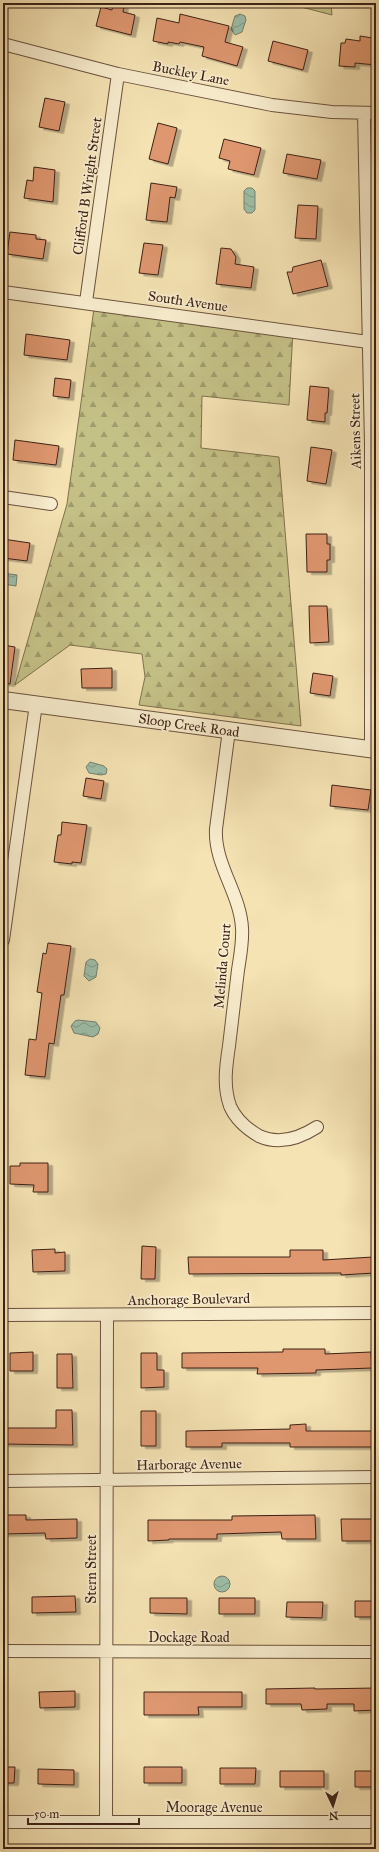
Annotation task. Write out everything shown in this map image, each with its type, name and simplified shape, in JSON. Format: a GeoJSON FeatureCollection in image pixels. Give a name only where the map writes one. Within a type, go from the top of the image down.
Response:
{"type":"FeatureCollection","features":[{"type":"Feature","properties":{"kind":"street","name":"Buckley Lane"},"geometry":{"type":"LineString","coordinates":[[3,44],[118,74],[272,105],[332,112],[370,113]]}},
{"type":"Feature","properties":{"kind":"street","name":"Clifford B Wright Street"},"geometry":{"type":"LineString","coordinates":[[86,302],[118,74]]}},
{"type":"Feature","properties":{"kind":"street","name":"Aikens Street"},"geometry":{"type":"LineString","coordinates":[[370,113],[368,342],[374,444],[374,749]]}},
{"type":"Feature","properties":{"kind":"street","name":"South Avenue"},"geometry":{"type":"LineString","coordinates":[[3,292],[86,302],[368,342]]}},
{"type":"Feature","properties":{"kind":"street"},"geometry":{"type":"LineString","coordinates":[[3,497],[51,504]]}},
{"type":"Feature","properties":{"kind":"street","name":"Sloop Creek Road"},"geometry":{"type":"LineString","coordinates":[[3,700],[374,749]]}},
{"type":"Feature","properties":{"kind":"street"},"geometry":{"type":"LineString","coordinates":[[3,940],[36,704]]}},
{"type":"Feature","properties":{"kind":"street","name":"Melinda Court"},"geometry":{"type":"LineString","coordinates":[[229,730],[216,829],[216,844],[221,862],[238,905],[242,929],[226,1070],[227,1096],[230,1107],[236,1117],[252,1132],[262,1137],[274,1140],[296,1138],[317,1127]]}},
{"type":"Feature","properties":{"kind":"street","name":"Anchorage Boulevard"},"geometry":{"type":"LineString","coordinates":[[3,1315],[376,1313]]}},
{"type":"Feature","properties":{"kind":"street","name":"Stern Street"},"geometry":{"type":"LineString","coordinates":[[106,1822],[107,1315]]}},
{"type":"Feature","properties":{"kind":"street","name":"Harborage Avenue"},"geometry":{"type":"LineString","coordinates":[[3,1481],[376,1477]]}},
{"type":"Feature","properties":{"kind":"street","name":"Dockage Road"},"geometry":{"type":"LineString","coordinates":[[3,1651],[376,1652]]}},
{"type":"Feature","properties":{"kind":"street","name":"Moorage Avenue"},"geometry":{"type":"LineString","coordinates":[[3,1822],[376,1822]]}},
{"type":"Feature","properties":{"kind":"green space"},"geometry":{"type":"Polygon","coordinates":[[[286,3],[331,3],[332,15],[286,3]]]}},
{"type":"Feature","properties":{"kind":"green space"},"geometry":{"type":"Polygon","coordinates":[[[95,301],[293,329],[289,405],[202,396],[201,448],[279,457],[301,726],[139,705],[145,677],[142,654],[70,645],[15,685],[67,504],[95,301]]]}},
{"type":"Feature","properties":{"kind":"water"},"geometry":{"type":"Polygon","coordinates":[[[240,14],[245,16],[246,20],[242,32],[235,35],[231,29],[235,16],[240,14]]]}},
{"type":"Feature","properties":{"kind":"water"},"geometry":{"type":"Polygon","coordinates":[[[247,188],[252,188],[255,191],[255,210],[252,213],[247,213],[244,209],[244,191],[247,188]]]}},
{"type":"Feature","properties":{"kind":"water"},"geometry":{"type":"Polygon","coordinates":[[[3,573],[17,575],[16,586],[3,584],[3,573]]]}},
{"type":"Feature","properties":{"kind":"water"},"geometry":{"type":"Polygon","coordinates":[[[90,762],[104,766],[107,769],[106,774],[101,775],[89,773],[86,767],[90,762]]]}},
{"type":"Feature","properties":{"kind":"water"},"geometry":{"type":"Polygon","coordinates":[[[90,959],[95,960],[98,964],[96,977],[89,981],[84,976],[86,962],[90,959]]]}},
{"type":"Feature","properties":{"kind":"water"},"geometry":{"type":"Polygon","coordinates":[[[78,1020],[96,1022],[100,1028],[98,1034],[93,1037],[74,1033],[71,1026],[78,1020]]]}},
{"type":"Feature","properties":{"kind":"water"},"geometry":{"type":"Polygon","coordinates":[[[219,1576],[225,1576],[230,1581],[228,1590],[225,1592],[219,1592],[214,1587],[214,1581],[219,1576]]]}},
{"type":"Feature","properties":{"kind":"building"},"geometry":{"type":"Polygon","coordinates":[[[113,3],[124,6],[123,12],[135,15],[131,35],[96,26],[101,7],[112,10],[113,3]]]}},
{"type":"Feature","properties":{"kind":"building"},"geometry":{"type":"Polygon","coordinates":[[[180,14],[229,26],[225,42],[243,47],[237,66],[202,56],[204,47],[180,42],[179,44],[168,42],[168,44],[153,41],[157,18],[179,23],[180,14]]]}},
{"type":"Feature","properties":{"kind":"building"},"geometry":{"type":"Polygon","coordinates":[[[360,36],[373,38],[373,42],[376,42],[376,65],[355,63],[355,67],[339,66],[341,43],[345,43],[346,39],[360,41],[360,36]]]}},
{"type":"Feature","properties":{"kind":"building"},"geometry":{"type":"Polygon","coordinates":[[[273,41],[308,50],[303,70],[268,61],[273,41]]]}},
{"type":"Feature","properties":{"kind":"building"},"geometry":{"type":"Polygon","coordinates":[[[45,98],[65,102],[59,131],[39,127],[45,98]]]}},
{"type":"Feature","properties":{"kind":"building"},"geometry":{"type":"Polygon","coordinates":[[[158,123],[177,128],[168,164],[149,159],[158,123]]]}},
{"type":"Feature","properties":{"kind":"building"},"geometry":{"type":"Polygon","coordinates":[[[224,139],[261,148],[254,175],[228,169],[230,161],[219,158],[224,139]]]}},
{"type":"Feature","properties":{"kind":"building"},"geometry":{"type":"Polygon","coordinates":[[[287,154],[321,160],[317,179],[283,173],[287,154]]]}},
{"type":"Feature","properties":{"kind":"building"},"geometry":{"type":"Polygon","coordinates":[[[34,167],[55,170],[53,202],[24,198],[27,180],[33,181],[34,167]]]}},
{"type":"Feature","properties":{"kind":"building"},"geometry":{"type":"Polygon","coordinates":[[[151,183],[177,187],[175,198],[170,197],[167,222],[146,220],[151,183]]]}},
{"type":"Feature","properties":{"kind":"building"},"geometry":{"type":"Polygon","coordinates":[[[298,205],[318,206],[316,239],[295,238],[298,205]]]}},
{"type":"Feature","properties":{"kind":"building"},"geometry":{"type":"Polygon","coordinates":[[[10,232],[36,235],[36,239],[46,240],[43,259],[7,254],[10,232]]]}},
{"type":"Feature","properties":{"kind":"building"},"geometry":{"type":"Polygon","coordinates":[[[144,243],[163,245],[158,275],[139,273],[144,243]]]}},
{"type":"Feature","properties":{"kind":"building"},"geometry":{"type":"Polygon","coordinates":[[[221,248],[231,249],[236,257],[235,264],[254,267],[251,288],[216,284],[221,248]]]}},
{"type":"Feature","properties":{"kind":"building"},"geometry":{"type":"Polygon","coordinates":[[[321,260],[328,286],[293,294],[287,272],[292,272],[293,267],[321,260]]]}},
{"type":"Feature","properties":{"kind":"building"},"geometry":{"type":"Polygon","coordinates":[[[26,334],[70,340],[67,360],[24,355],[26,334]]]}},
{"type":"Feature","properties":{"kind":"building"},"geometry":{"type":"Polygon","coordinates":[[[55,378],[71,380],[69,398],[53,396],[55,378]]]}},
{"type":"Feature","properties":{"kind":"building"},"geometry":{"type":"Polygon","coordinates":[[[310,386],[329,388],[325,422],[307,420],[310,386]]]}},
{"type":"Feature","properties":{"kind":"building"},"geometry":{"type":"Polygon","coordinates":[[[15,440],[59,446],[56,465],[13,460],[15,440]]]}},
{"type":"Feature","properties":{"kind":"building"},"geometry":{"type":"Polygon","coordinates":[[[311,447],[332,450],[326,484],[307,481],[311,447]]]}},
{"type":"Feature","properties":{"kind":"building"},"geometry":{"type":"Polygon","coordinates":[[[306,534],[327,534],[327,544],[330,544],[330,560],[327,560],[327,572],[307,572],[306,534]]]}},
{"type":"Feature","properties":{"kind":"building"},"geometry":{"type":"Polygon","coordinates":[[[3,539],[30,543],[27,561],[3,558],[3,539]]]}},
{"type":"Feature","properties":{"kind":"building"},"geometry":{"type":"Polygon","coordinates":[[[309,606],[327,606],[329,642],[310,643],[309,606]]]}},
{"type":"Feature","properties":{"kind":"building"},"geometry":{"type":"Polygon","coordinates":[[[3,645],[15,647],[10,684],[3,683],[3,645]]]}},
{"type":"Feature","properties":{"kind":"building"},"geometry":{"type":"Polygon","coordinates":[[[112,668],[112,688],[82,688],[81,669],[112,668]]]}},
{"type":"Feature","properties":{"kind":"building"},"geometry":{"type":"Polygon","coordinates":[[[313,673],[333,676],[330,696],[310,693],[313,673]]]}},
{"type":"Feature","properties":{"kind":"building"},"geometry":{"type":"Polygon","coordinates":[[[86,778],[104,781],[101,799],[83,796],[86,778]]]}},
{"type":"Feature","properties":{"kind":"building"},"geometry":{"type":"Polygon","coordinates":[[[332,785],[371,790],[368,810],[330,806],[332,785]]]}},
{"type":"Feature","properties":{"kind":"building"},"geometry":{"type":"Polygon","coordinates":[[[62,822],[87,825],[81,863],[72,862],[72,864],[54,862],[58,835],[61,835],[62,822]]]}},
{"type":"Feature","properties":{"kind":"building"},"geometry":{"type":"Polygon","coordinates":[[[48,943],[71,946],[64,995],[61,995],[54,1044],[49,1043],[45,1077],[25,1075],[29,1039],[36,1040],[42,993],[37,992],[43,953],[46,954],[48,943]]]}},
{"type":"Feature","properties":{"kind":"building"},"geometry":{"type":"Polygon","coordinates":[[[20,1163],[48,1163],[48,1192],[33,1192],[34,1185],[10,1184],[10,1166],[20,1166],[20,1163]]]}},
{"type":"Feature","properties":{"kind":"building"},"geometry":{"type":"Polygon","coordinates":[[[142,1246],[156,1247],[155,1279],[141,1279],[142,1246]]]}},
{"type":"Feature","properties":{"kind":"building"},"geometry":{"type":"Polygon","coordinates":[[[55,1249],[55,1253],[65,1252],[65,1271],[33,1272],[32,1250],[55,1249]]]}},
{"type":"Feature","properties":{"kind":"building"},"geometry":{"type":"Polygon","coordinates":[[[290,1250],[323,1250],[323,1260],[373,1257],[374,1273],[341,1275],[341,1273],[189,1274],[188,1257],[290,1257],[290,1250]]]}},
{"type":"Feature","properties":{"kind":"building"},"geometry":{"type":"Polygon","coordinates":[[[283,1349],[325,1349],[325,1354],[371,1352],[372,1368],[316,1370],[316,1373],[257,1374],[258,1368],[182,1368],[182,1353],[283,1352],[283,1349]]]}},
{"type":"Feature","properties":{"kind":"building"},"geometry":{"type":"Polygon","coordinates":[[[33,1352],[33,1371],[10,1371],[10,1353],[33,1352]]]}},
{"type":"Feature","properties":{"kind":"building"},"geometry":{"type":"Polygon","coordinates":[[[141,1353],[157,1353],[157,1370],[164,1370],[164,1387],[141,1388],[141,1353]]]}},
{"type":"Feature","properties":{"kind":"building"},"geometry":{"type":"Polygon","coordinates":[[[57,1354],[72,1354],[73,1388],[57,1388],[57,1354]]]}},
{"type":"Feature","properties":{"kind":"building"},"geometry":{"type":"Polygon","coordinates":[[[56,1410],[72,1410],[73,1445],[3,1444],[3,1428],[56,1428],[56,1410]]]}},
{"type":"Feature","properties":{"kind":"building"},"geometry":{"type":"Polygon","coordinates":[[[141,1411],[156,1411],[156,1446],[141,1446],[141,1411]]]}},
{"type":"Feature","properties":{"kind":"building"},"geometry":{"type":"Polygon","coordinates":[[[306,1424],[306,1431],[375,1431],[375,1447],[290,1447],[290,1443],[222,1443],[222,1447],[186,1447],[186,1431],[290,1429],[290,1425],[306,1424]]]}},
{"type":"Feature","properties":{"kind":"building"},"geometry":{"type":"Polygon","coordinates":[[[3,1515],[26,1515],[26,1520],[77,1519],[77,1538],[46,1539],[45,1533],[3,1534],[3,1515]]]}},
{"type":"Feature","properties":{"kind":"building"},"geometry":{"type":"Polygon","coordinates":[[[315,1515],[316,1539],[282,1539],[281,1532],[217,1534],[217,1539],[169,1539],[148,1541],[148,1520],[232,1520],[232,1516],[315,1515]]]}},
{"type":"Feature","properties":{"kind":"building"},"geometry":{"type":"Polygon","coordinates":[[[341,1519],[373,1519],[373,1541],[342,1541],[341,1519]]]}},
{"type":"Feature","properties":{"kind":"building"},"geometry":{"type":"Polygon","coordinates":[[[75,1596],[76,1612],[32,1613],[32,1597],[75,1596]]]}},
{"type":"Feature","properties":{"kind":"building"},"geometry":{"type":"Polygon","coordinates":[[[150,1598],[187,1598],[187,1614],[150,1613],[150,1598]]]}},
{"type":"Feature","properties":{"kind":"building"},"geometry":{"type":"Polygon","coordinates":[[[219,1598],[255,1598],[255,1614],[219,1614],[219,1598]]]}},
{"type":"Feature","properties":{"kind":"building"},"geometry":{"type":"Polygon","coordinates":[[[355,1601],[376,1601],[376,1617],[355,1617],[355,1601]]]}},
{"type":"Feature","properties":{"kind":"building"},"geometry":{"type":"Polygon","coordinates":[[[287,1602],[323,1602],[322,1618],[286,1617],[287,1602]]]}},
{"type":"Feature","properties":{"kind":"building"},"geometry":{"type":"Polygon","coordinates":[[[376,1688],[376,1710],[354,1711],[354,1704],[327,1704],[327,1709],[302,1710],[301,1704],[266,1704],[266,1689],[376,1688]]]}},
{"type":"Feature","properties":{"kind":"building"},"geometry":{"type":"Polygon","coordinates":[[[75,1691],[75,1707],[40,1708],[39,1692],[75,1691]]]}},
{"type":"Feature","properties":{"kind":"building"},"geometry":{"type":"Polygon","coordinates":[[[144,1692],[242,1692],[242,1707],[198,1707],[199,1715],[144,1715],[144,1692]]]}},
{"type":"Feature","properties":{"kind":"building"},"geometry":{"type":"Polygon","coordinates":[[[3,1767],[15,1767],[14,1783],[3,1783],[3,1767]]]}},
{"type":"Feature","properties":{"kind":"building"},"geometry":{"type":"Polygon","coordinates":[[[144,1767],[182,1767],[182,1783],[144,1783],[144,1767]]]}},
{"type":"Feature","properties":{"kind":"building"},"geometry":{"type":"Polygon","coordinates":[[[220,1768],[256,1768],[255,1784],[220,1784],[220,1768]]]}},
{"type":"Feature","properties":{"kind":"building"},"geometry":{"type":"Polygon","coordinates":[[[38,1769],[74,1770],[74,1785],[38,1784],[38,1769]]]}},
{"type":"Feature","properties":{"kind":"building"},"geometry":{"type":"Polygon","coordinates":[[[280,1771],[324,1771],[324,1787],[280,1787],[280,1771]]]}},
{"type":"Feature","properties":{"kind":"building"},"geometry":{"type":"Polygon","coordinates":[[[355,1771],[376,1771],[376,1787],[355,1787],[355,1771]]]}}]}
